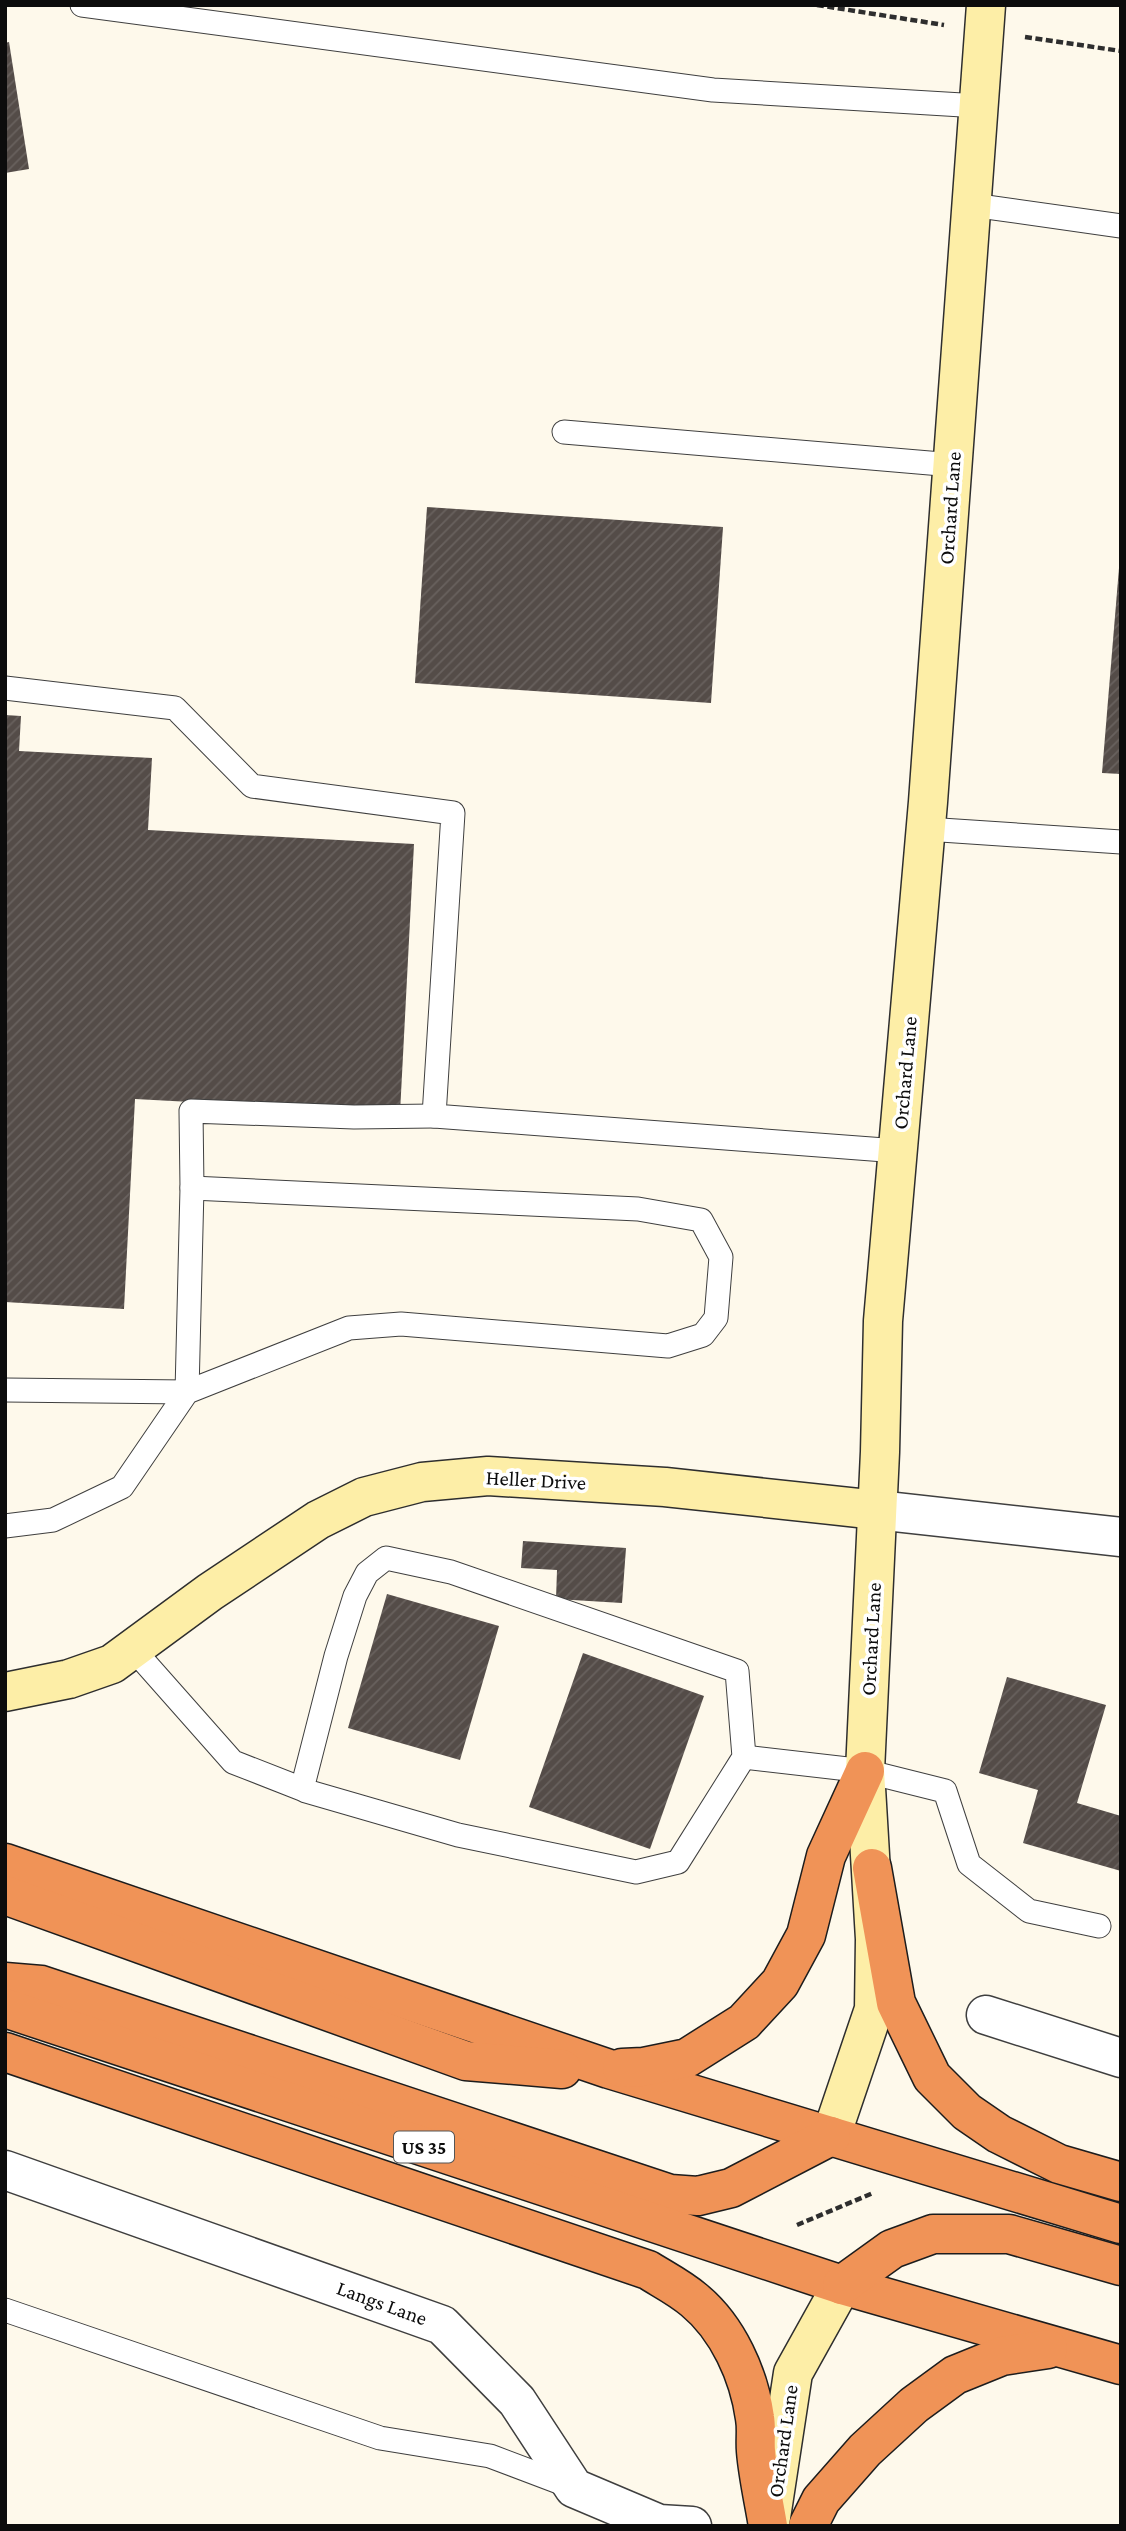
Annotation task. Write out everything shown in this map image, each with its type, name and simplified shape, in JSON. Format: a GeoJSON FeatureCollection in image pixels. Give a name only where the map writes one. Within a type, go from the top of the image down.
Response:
{"type":"FeatureCollection","features":[{"type":"Feature","properties":{"kind":"highway"},"geometry":{"type":"LineString","coordinates":[[5,1895],[466,2061],[560,2068],[643,2067],[687,2058],[744,2022],[780,1983],[806,1935],[826,1856],[865,1771]]}},
{"type":"Feature","properties":{"kind":"highway"},"geometry":{"type":"LineString","coordinates":[[5,1863],[609,2069],[1121,2224]]}},
{"type":"Feature","properties":{"kind":"highway"},"geometry":{"type":"LineString","coordinates":[[872,1868],[896,2003],[932,2077],[967,2112],[999,2134],[1059,2164],[1121,2182]]}},
{"type":"Feature","properties":{"kind":"highway"},"geometry":{"type":"LineString","coordinates":[[5,1982],[41,1985],[670,2194],[698,2196],[731,2188],[831,2136]]}},
{"type":"Feature","properties":{"kind":"highway","name":"US 35"},"geometry":{"type":"LineString","coordinates":[[5,2008],[842,2285],[1121,2365]]}},
{"type":"Feature","properties":{"kind":"highway"},"geometry":{"type":"LineString","coordinates":[[5,2052],[648,2270],[673,2285],[696,2302],[718,2326],[747,2381],[755,2419],[756,2452],[769,2526]]}},
{"type":"Feature","properties":{"kind":"highway"},"geometry":{"type":"LineString","coordinates":[[842,2285],[892,2249],[933,2234],[1009,2234],[1121,2266]]}},
{"type":"Feature","properties":{"kind":"highway"},"geometry":{"type":"LineString","coordinates":[[808,2526],[821,2500],[865,2450],[914,2405],[955,2375],[1002,2356],[1058,2347]]}},
{"type":"Feature","properties":{"kind":"main road","name":"Orchard Lane"},"geometry":{"type":"LineString","coordinates":[[831,2136],[874,2009],[875,1939],[865,1771],[883,1321],[926,829],[986,5]]}},
{"type":"Feature","properties":{"kind":"main road","name":"Heller Drive"},"geometry":{"type":"LineString","coordinates":[[5,1692],[69,1679],[112,1664],[210,1592],[318,1520],[364,1497],[422,1482],[488,1476],[665,1487],[877,1510]]}},
{"type":"Feature","properties":{"kind":"main road","name":"Orchard Lane"},"geometry":{"type":"LineString","coordinates":[[769,2526],[793,2372],[842,2285]]}},
{"type":"Feature","properties":{"kind":"street","name":"Heller Drive"},"geometry":{"type":"LineString","coordinates":[[877,1510],[1121,1537]]}},
{"type":"Feature","properties":{"kind":"street"},"geometry":{"type":"LineString","coordinates":[[986,2015],[1121,2058]]}},
{"type":"Feature","properties":{"kind":"street","name":"Langs Lane"},"geometry":{"type":"LineString","coordinates":[[5,2170],[442,2325],[517,2402],[574,2488]]}},
{"type":"Feature","properties":{"kind":"street"},"geometry":{"type":"LineString","coordinates":[[574,2488],[659,2524],[692,2526]]}},
{"type":"Feature","properties":{"kind":"lane"},"geometry":{"type":"LineString","coordinates":[[82,5],[713,90],[979,106]]}},
{"type":"Feature","properties":{"kind":"lane"},"geometry":{"type":"LineString","coordinates":[[972,205],[1121,226]]}},
{"type":"Feature","properties":{"kind":"lane"},"geometry":{"type":"LineString","coordinates":[[564,432],[953,465]]}},
{"type":"Feature","properties":{"kind":"lane"},"geometry":{"type":"LineString","coordinates":[[5,688],[175,708],[252,786],[453,813],[434,1116]]}},
{"type":"Feature","properties":{"kind":"lane"},"geometry":{"type":"LineString","coordinates":[[926,829],[1121,842]]}},
{"type":"Feature","properties":{"kind":"lane"},"geometry":{"type":"LineString","coordinates":[[5,1526],[52,1520],[122,1487],[187,1392],[191,1111],[355,1118],[434,1116],[898,1151]]}},
{"type":"Feature","properties":{"kind":"lane"},"geometry":{"type":"LineString","coordinates":[[5,1390],[187,1392],[349,1328],[401,1324],[668,1346],[703,1335],[716,1318],[721,1257],[701,1220],[638,1209],[192,1188]]}},
{"type":"Feature","properties":{"kind":"lane"},"geometry":{"type":"LineString","coordinates":[[133,1649],[233,1762],[302,1789],[458,1835],[636,1872],[678,1861],[744,1757],[737,1671],[451,1572],[386,1558],[367,1573],[355,1596],[336,1656],[302,1789]]}},
{"type":"Feature","properties":{"kind":"lane"},"geometry":{"type":"LineString","coordinates":[[744,1757],[865,1771],[945,1791],[970,1864],[1029,1911],[1099,1926]]}},
{"type":"Feature","properties":{"kind":"lane"},"geometry":{"type":"LineString","coordinates":[[5,2310],[380,2438],[490,2456],[574,2488]]}},
{"type":"Feature","properties":{"kind":"path"},"geometry":{"type":"LineString","coordinates":[[788,2229],[877,2192]]}},
{"type":"Feature","properties":{"kind":"building"},"geometry":{"type":"Polygon","coordinates":[[[9,42],[29,169],[5,173],[5,43],[9,42]]]}},
{"type":"Feature","properties":{"kind":"building"},"geometry":{"type":"Polygon","coordinates":[[[427,507],[723,527],[711,703],[415,683],[427,507]]]}},
{"type":"Feature","properties":{"kind":"building"},"geometry":{"type":"Polygon","coordinates":[[[1121,568],[1121,774],[1102,773],[1121,568]]]}},
{"type":"Feature","properties":{"kind":"building"},"geometry":{"type":"Polygon","coordinates":[[[5,715],[21,716],[19,751],[152,758],[148,830],[414,844],[400,1113],[135,1099],[124,1309],[5,1302],[5,715]]]}},
{"type":"Feature","properties":{"kind":"building"},"geometry":{"type":"Polygon","coordinates":[[[523,1541],[626,1548],[622,1603],[556,1599],[557,1570],[521,1568],[523,1541]]]}},
{"type":"Feature","properties":{"kind":"building"},"geometry":{"type":"Polygon","coordinates":[[[387,1594],[499,1626],[460,1760],[348,1728],[387,1594]]]}},
{"type":"Feature","properties":{"kind":"building"},"geometry":{"type":"Polygon","coordinates":[[[583,1653],[704,1696],[650,1849],[529,1807],[583,1653]]]}},
{"type":"Feature","properties":{"kind":"building"},"geometry":{"type":"Polygon","coordinates":[[[1007,1677],[1106,1705],[1077,1803],[1121,1816],[1121,1871],[1023,1843],[1038,1790],[979,1773],[1007,1677]]]}}]}
